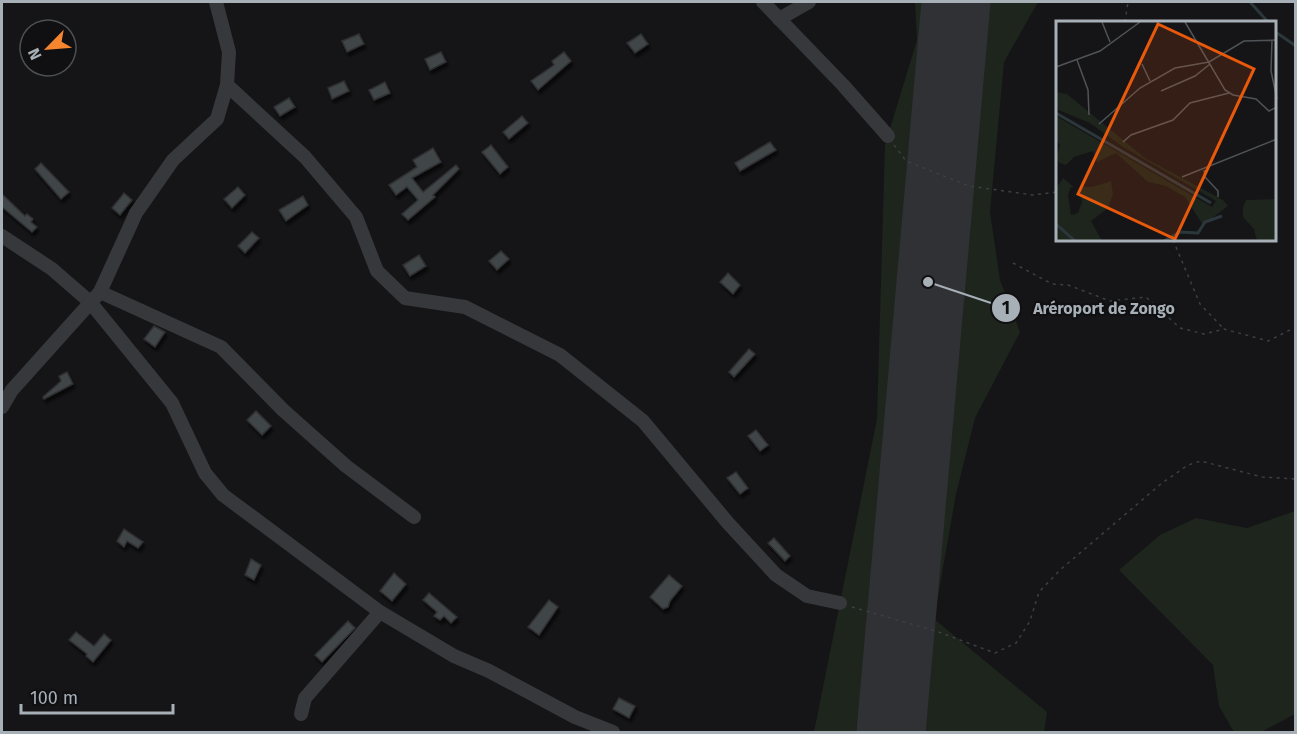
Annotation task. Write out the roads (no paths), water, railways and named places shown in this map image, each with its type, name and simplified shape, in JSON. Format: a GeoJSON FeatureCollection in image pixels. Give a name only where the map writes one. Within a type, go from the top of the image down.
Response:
{"type":"FeatureCollection","features":[{"type":"Feature","properties":{"kind":"street"},"geometry":{"type":"LineString","coordinates":[[2,408],[12,390],[95,297],[136,213],[173,160],[217,120],[227,85],[229,52],[216,2]]}},
{"type":"Feature","properties":{"kind":"street"},"geometry":{"type":"LineString","coordinates":[[763,2],[843,84],[888,136]]}},
{"type":"Feature","properties":{"kind":"street"},"geometry":{"type":"LineString","coordinates":[[779,19],[809,2]]}},
{"type":"Feature","properties":{"kind":"street"},"geometry":{"type":"LineString","coordinates":[[227,85],[305,157],[356,217],[377,271],[405,298],[465,307],[560,355],[643,421],[728,524],[776,575],[807,597],[840,603]]}},
{"type":"Feature","properties":{"kind":"street"},"geometry":{"type":"LineString","coordinates":[[2,236],[95,297],[221,347],[283,410],[346,466],[414,517]]}},
{"type":"Feature","properties":{"kind":"street"},"geometry":{"type":"LineString","coordinates":[[95,297],[172,403],[205,473],[223,495],[380,612],[454,656],[489,671],[575,717],[613,732]]}},
{"type":"Feature","properties":{"kind":"street"},"geometry":{"type":"LineString","coordinates":[[301,714],[305,698],[380,612]]}},
{"type":"Feature","properties":{"kind":"waterway"},"geometry":{"type":"LineString","coordinates":[[1250,2],[1267,21]]}},
{"type":"Feature","properties":{"kind":"waterway"},"geometry":{"type":"LineString","coordinates":[[1276,32],[1296,46]]}},
{"type":"Feature","properties":{"kind":"place","name":"Aréroport de Zongo"},"geometry":{"type":"Point","coordinates":[928,282]}}]}
